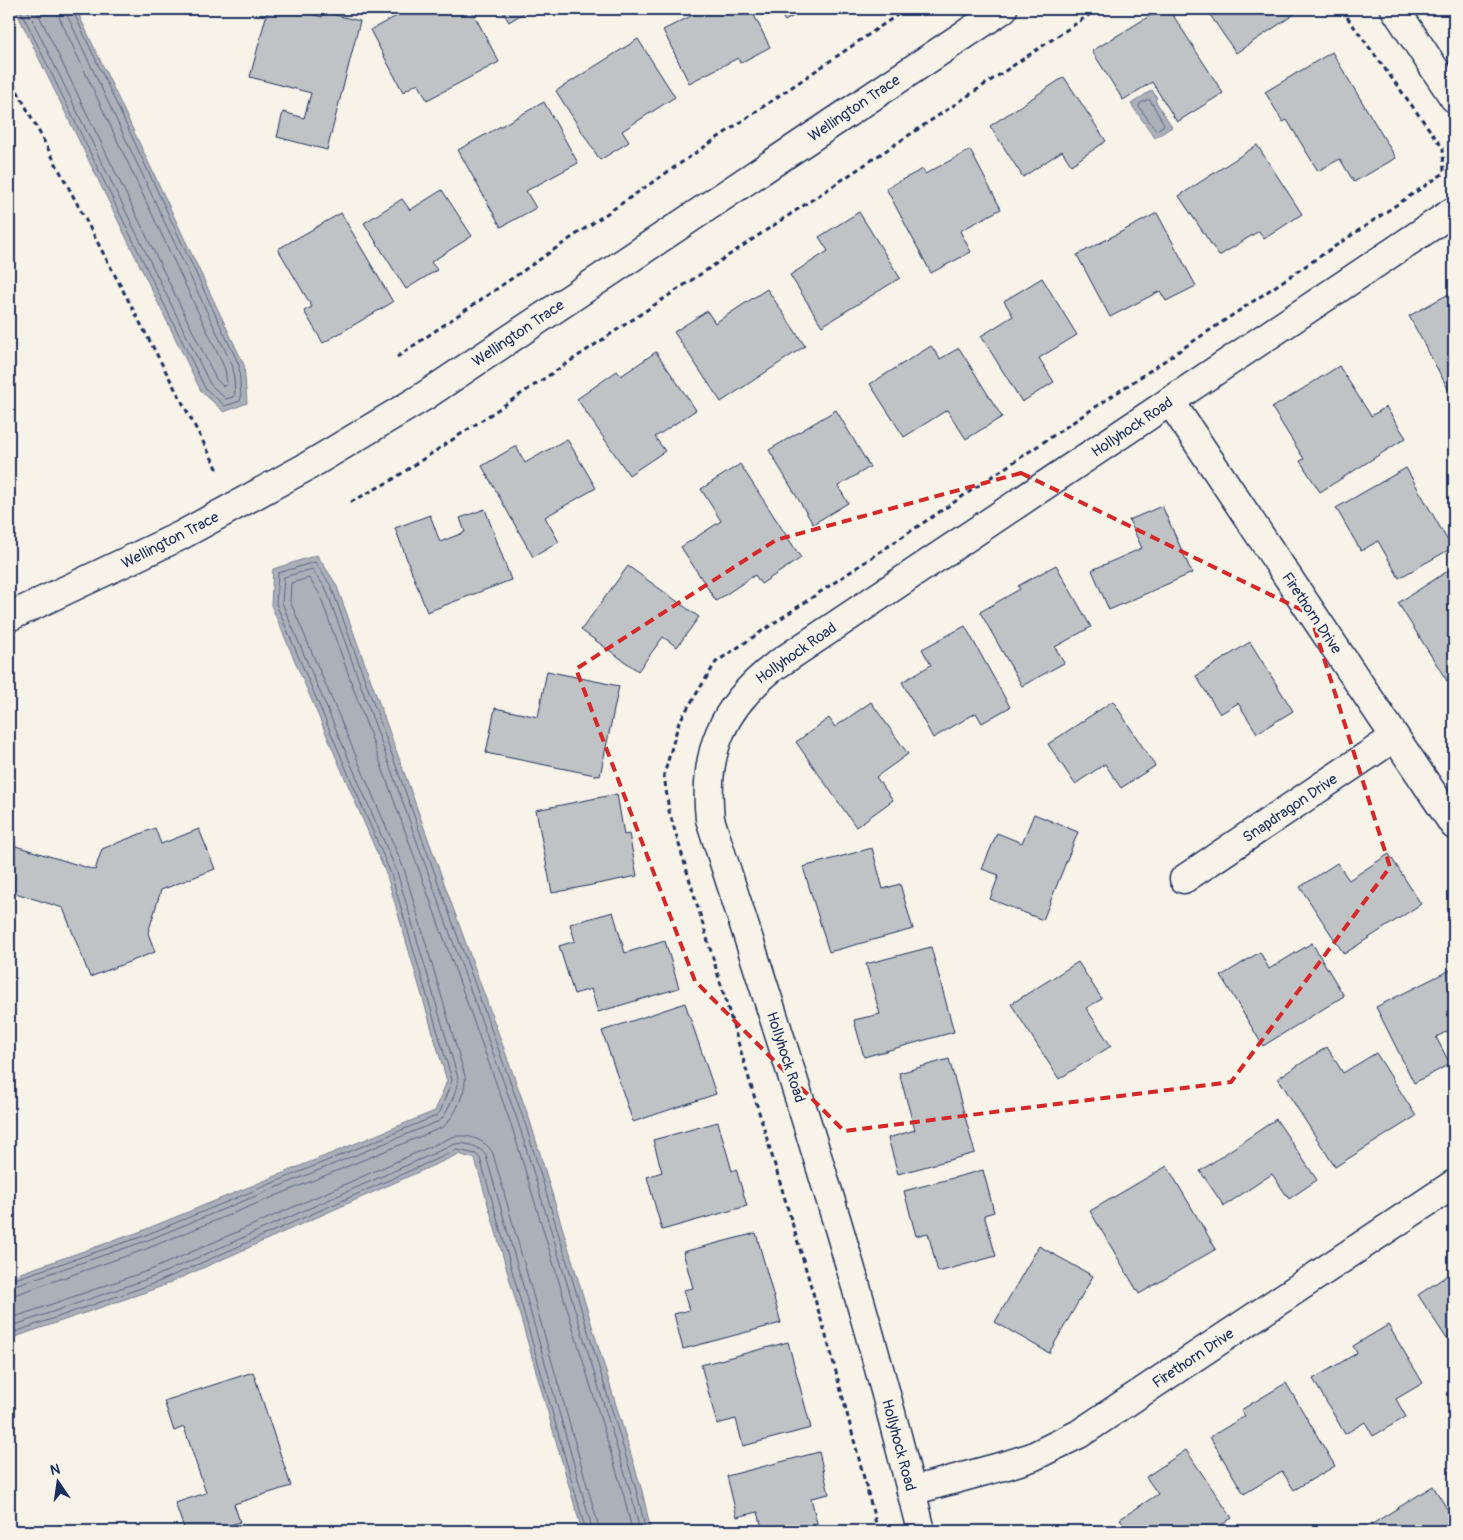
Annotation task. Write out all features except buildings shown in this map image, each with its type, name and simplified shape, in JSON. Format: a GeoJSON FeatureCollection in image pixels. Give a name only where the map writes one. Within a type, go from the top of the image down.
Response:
{"type":"FeatureCollection","features":[{"type":"Feature","properties":{"kind":"street","name":"Wellington Trace"},"geometry":{"type":"LineString","coordinates":[[9,617],[180,536],[308,466],[423,397],[1003,9]]}},
{"type":"Feature","properties":{"kind":"street"},"geometry":{"type":"LineString","coordinates":[[1394,9],[1454,98]]}},
{"type":"Feature","properties":{"kind":"street","name":"Hollyhock Road"},"geometry":{"type":"LineString","coordinates":[[921,1531],[882,1382],[809,1127],[710,819],[709,769],[715,744],[725,721],[738,700],[755,681],[775,666],[1454,211]]}},
{"type":"Feature","properties":{"kind":"street","name":"Firethorn Drive"},"geometry":{"type":"LineString","coordinates":[[1170,401],[1454,825]]}},
{"type":"Feature","properties":{"kind":"street","name":"Snapdragon Drive"},"geometry":{"type":"LineString","coordinates":[[1184,878],[1395,737]]}},
{"type":"Feature","properties":{"kind":"street","name":"Firethorn Drive"},"geometry":{"type":"LineString","coordinates":[[911,1491],[1024,1460],[1080,1434],[1454,1184]]}},
{"type":"Feature","properties":{"kind":"path"},"geometry":{"type":"LineString","coordinates":[[397,357],[906,9]]}},
{"type":"Feature","properties":{"kind":"path"},"geometry":{"type":"LineString","coordinates":[[351,502],[392,480],[1098,9]]}},
{"type":"Feature","properties":{"kind":"path"},"geometry":{"type":"LineString","coordinates":[[878,1531],[831,1354],[669,811],[664,775],[679,722],[716,662],[1444,173],[1443,148],[1341,9]]}},
{"type":"Feature","properties":{"kind":"path"},"geometry":{"type":"LineString","coordinates":[[1444,9],[1454,24]]}},
{"type":"Feature","properties":{"kind":"path"},"geometry":{"type":"LineString","coordinates":[[9,75],[218,470]]}},
{"type":"Feature","properties":{"kind":"highlighted area"},"geometry":{"type":"Polygon","coordinates":[[[1021,473],[1310,614],[1390,867],[1231,1082],[844,1131],[695,981],[576,669],[776,540],[1021,473]]]}},
{"type":"Feature","properties":{"kind":"water"},"geometry":{"type":"Polygon","coordinates":[[[15,9],[76,9],[244,365],[247,403],[224,412],[201,391],[15,9]]]}},
{"type":"Feature","properties":{"kind":"water"},"geometry":{"type":"Polygon","coordinates":[[[1152,90],[1157,98],[1155,100],[1172,127],[1155,138],[1131,104],[1152,90]]]}},
{"type":"Feature","properties":{"kind":"water"},"geometry":{"type":"Polygon","coordinates":[[[317,555],[336,584],[530,1121],[642,1491],[651,1531],[582,1531],[475,1159],[459,1154],[160,1287],[9,1339],[9,1277],[139,1232],[435,1111],[447,1081],[387,876],[271,605],[273,569],[317,555]]]}}]}
